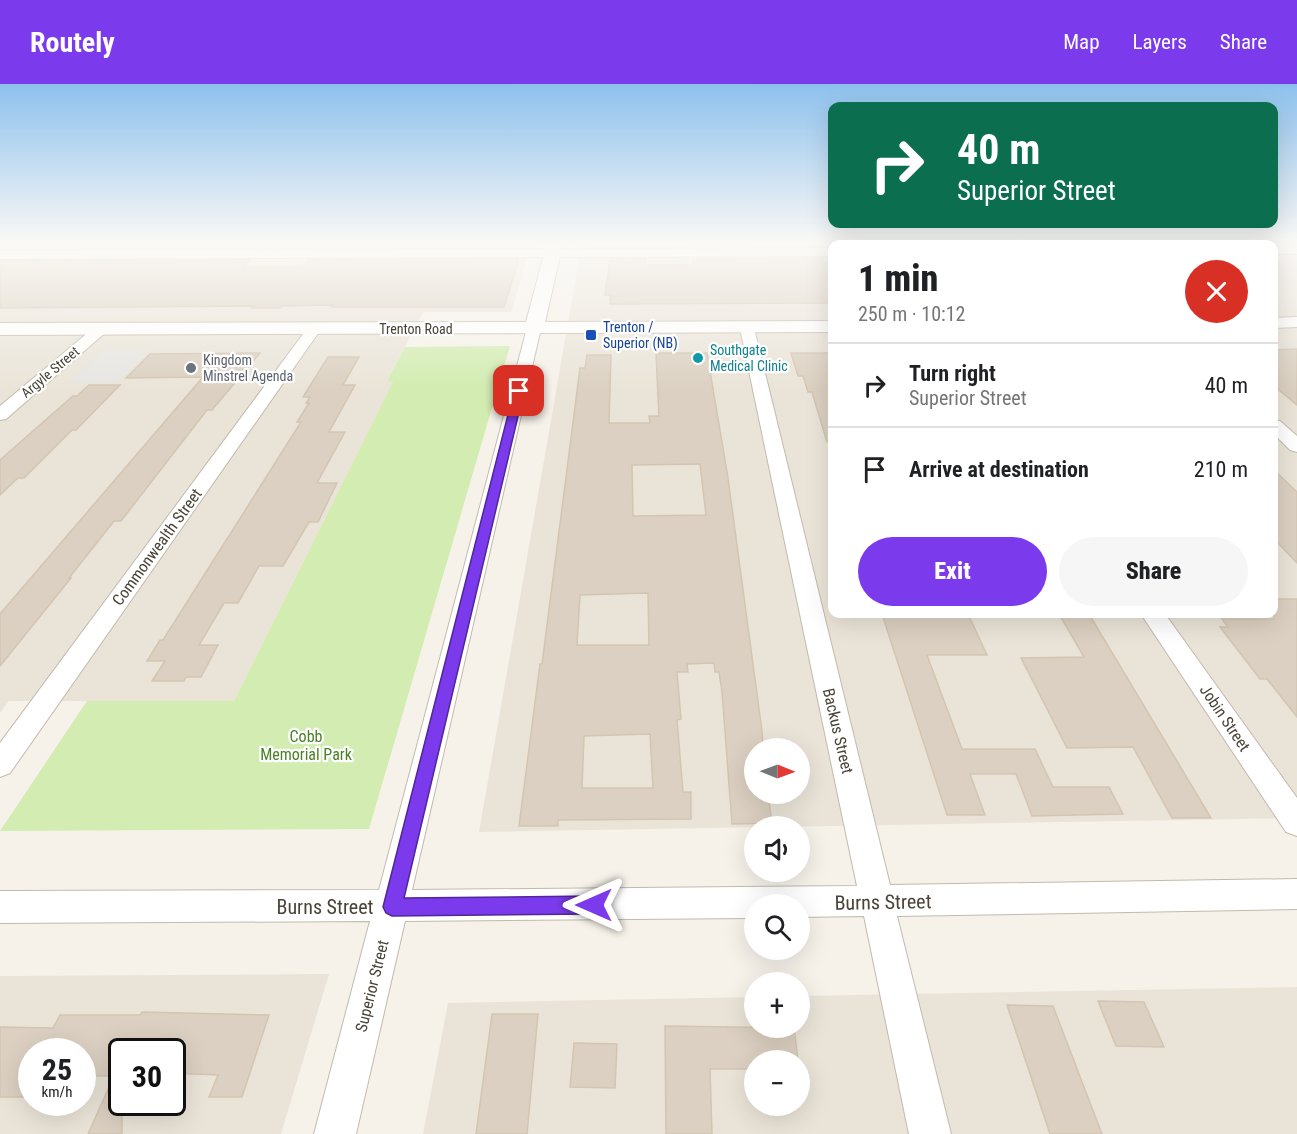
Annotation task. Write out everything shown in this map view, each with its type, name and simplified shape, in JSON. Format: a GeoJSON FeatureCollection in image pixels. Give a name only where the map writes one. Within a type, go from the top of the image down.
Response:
{"type":"FeatureCollection","features":[{"type":"Feature","properties":{"kind":"street","name":"Superior Street"},"geometry":{"type":"LineString","coordinates":[[335,1134],[543,292]]}},
{"type":"Feature","properties":{"kind":"street"},"geometry":{"type":"LineString","coordinates":[[1278,323],[1297,322]]}},
{"type":"Feature","properties":{"kind":"street","name":"Trenton Road"},"geometry":{"type":"LineString","coordinates":[[0,329],[828,327]]}},
{"type":"Feature","properties":{"kind":"street","name":"Backus Street"},"geometry":{"type":"LineString","coordinates":[[747,328],[930,1134]]}},
{"type":"Feature","properties":{"kind":"street","name":"Argyle Street"},"geometry":{"type":"LineString","coordinates":[[0,415],[101,329]]}},
{"type":"Feature","properties":{"kind":"street","name":"Commonwealth Street"},"geometry":{"type":"LineString","coordinates":[[0,765],[314,329]]}},
{"type":"Feature","properties":{"kind":"street"},"geometry":{"type":"LineString","coordinates":[[1278,429],[1297,446]]}},
{"type":"Feature","properties":{"kind":"street","name":"Jobin Street"},"geometry":{"type":"LineString","coordinates":[[1156,618],[1297,823]]}},
{"type":"Feature","properties":{"kind":"street","name":"Burns Street"},"geometry":{"type":"LineString","coordinates":[[0,907],[392,907],[878,902],[1297,894]]}},
{"type":"Feature","properties":{"kind":"shaded area"},"geometry":{"type":"Polygon","coordinates":[[[0,292],[517,292],[511,312],[423,312],[387,381],[394,381],[234,701],[9,701],[0,713],[0,292]]]}},
{"type":"Feature","properties":{"kind":"shaded area"},"geometry":{"type":"Polygon","coordinates":[[[573,292],[828,292],[828,618],[1278,618],[1278,292],[1297,292],[1297,818],[810,826],[810,816],[744,816],[744,827],[479,832],[573,292]]]}},
{"type":"Feature","properties":{"kind":"shaded area"},"geometry":{"type":"Polygon","coordinates":[[[104,350],[150,350],[117,382],[68,383],[104,350]]]}},
{"type":"Feature","properties":{"kind":"shaded area"},"geometry":{"type":"Polygon","coordinates":[[[329,974],[281,1134],[0,1134],[0,976],[329,974]]]}},
{"type":"Feature","properties":{"kind":"shaded area"},"geometry":{"type":"Polygon","coordinates":[[[1297,987],[1297,1134],[423,1134],[448,1003],[744,997],[744,1038],[810,1038],[810,996],[1297,987]]]}},
{"type":"Feature","properties":{"kind":"green space","name":"Cobb Memorial Park"},"geometry":{"type":"Polygon","coordinates":[[[510,346],[369,829],[0,831],[87,701],[234,701],[393,382],[387,381],[405,347],[510,346]]]}},
{"type":"Feature","properties":{"kind":"building"},"geometry":{"type":"Polygon","coordinates":[[[0,292],[509,292],[504,307],[332,307],[333,305],[282,306],[280,308],[252,308],[254,306],[0,308],[0,292]]]}},
{"type":"Feature","properties":{"kind":"building"},"geometry":{"type":"Polygon","coordinates":[[[605,292],[828,292],[828,303],[610,304],[611,295],[605,295],[605,292]]]}},
{"type":"Feature","properties":{"kind":"building"},"geometry":{"type":"Polygon","coordinates":[[[1297,349],[1297,405],[1278,389],[1278,350],[1297,349]]]}},
{"type":"Feature","properties":{"kind":"building"},"geometry":{"type":"Polygon","coordinates":[[[260,353],[212,410],[207,410],[121,521],[114,521],[0,666],[0,614],[203,377],[126,378],[150,354],[260,353]]]}},
{"type":"Feature","properties":{"kind":"building"},"geometry":{"type":"Polygon","coordinates":[[[656,353],[707,353],[728,478],[762,731],[762,738],[744,738],[744,804],[769,804],[771,816],[744,816],[744,824],[732,824],[719,672],[715,672],[714,663],[687,664],[688,672],[677,672],[681,719],[677,720],[683,792],[691,792],[691,819],[558,820],[558,826],[519,826],[580,368],[585,368],[587,355],[611,355],[609,423],[650,423],[649,416],[659,416],[656,353]],[[700,464],[632,465],[633,516],[706,515],[700,464]],[[648,593],[580,595],[577,645],[649,645],[648,593]],[[650,734],[584,736],[582,788],[653,788],[650,734]]]}},
{"type":"Feature","properties":{"kind":"building"},"geometry":{"type":"Polygon","coordinates":[[[791,353],[828,353],[828,442],[812,392],[808,392],[803,376],[798,376],[791,353]]]}},
{"type":"Feature","properties":{"kind":"building"},"geometry":{"type":"Polygon","coordinates":[[[328,357],[359,357],[343,385],[355,385],[329,432],[345,432],[317,483],[337,483],[318,522],[309,522],[283,566],[259,566],[238,603],[224,603],[199,645],[218,645],[201,677],[186,677],[184,681],[152,681],[165,661],[147,661],[160,640],[163,640],[301,422],[297,422],[309,403],[306,403],[310,397],[303,397],[328,357]]]}},
{"type":"Feature","properties":{"kind":"building"},"geometry":{"type":"Polygon","coordinates":[[[89,385],[120,385],[24,478],[18,478],[0,495],[0,460],[73,396],[77,396],[89,385]]]}},
{"type":"Feature","properties":{"kind":"building"},"geometry":{"type":"Polygon","coordinates":[[[1278,474],[1297,492],[1297,563],[1278,543],[1278,474]]]}},
{"type":"Feature","properties":{"kind":"building"},"geometry":{"type":"Polygon","coordinates":[[[1278,599],[1297,599],[1297,717],[1267,679],[1260,679],[1220,627],[1228,627],[1222,619],[1278,618],[1278,599]]]}},
{"type":"Feature","properties":{"kind":"building"},"geometry":{"type":"Polygon","coordinates":[[[883,618],[970,618],[987,655],[927,655],[962,749],[1035,749],[1053,787],[1109,787],[1123,814],[1032,816],[1016,774],[970,774],[985,815],[947,815],[883,618]]]}},
{"type":"Feature","properties":{"kind":"building"},"geometry":{"type":"Polygon","coordinates":[[[1061,618],[1091,618],[1211,818],[1172,818],[1133,747],[1067,748],[1021,658],[1084,657],[1061,618]]]}},
{"type":"Feature","properties":{"kind":"building"},"geometry":{"type":"Polygon","coordinates":[[[1098,1001],[1144,1002],[1164,1047],[1116,1046],[1098,1001]]]}},
{"type":"Feature","properties":{"kind":"building"},"geometry":{"type":"Polygon","coordinates":[[[1007,1005],[1053,1006],[1102,1134],[1050,1134],[1007,1005]]]}},
{"type":"Feature","properties":{"kind":"building"},"geometry":{"type":"Polygon","coordinates":[[[142,1012],[269,1015],[242,1097],[209,1097],[218,1075],[186,1074],[186,1038],[108,1038],[108,1076],[96,1076],[96,1038],[18,1038],[18,1097],[0,1097],[0,1027],[53,1028],[60,1015],[140,1015],[142,1012]]]}},
{"type":"Feature","properties":{"kind":"building"},"geometry":{"type":"Polygon","coordinates":[[[492,1014],[538,1014],[527,1134],[476,1134],[492,1014]]]}},
{"type":"Feature","properties":{"kind":"building"},"geometry":{"type":"Polygon","coordinates":[[[665,1026],[744,1027],[744,1038],[795,1038],[797,1050],[744,1050],[744,1069],[710,1069],[712,1134],[666,1134],[665,1026]]]}},
{"type":"Feature","properties":{"kind":"building"},"geometry":{"type":"Polygon","coordinates":[[[574,1043],[617,1044],[615,1088],[570,1087],[574,1043]]]}},
{"type":"Feature","properties":{"kind":"building"},"geometry":{"type":"Polygon","coordinates":[[[108,1089],[108,1116],[122,1116],[122,1134],[88,1134],[108,1089]]]}},
{"type":"Feature","properties":{"kind":"place","name":"Trenton / Superior (NB)"},"geometry":{"type":"Point","coordinates":[591,335]}},
{"type":"Feature","properties":{"kind":"place","name":"Southgate Medical Clinic"},"geometry":{"type":"Point","coordinates":[698,358]}},
{"type":"Feature","properties":{"kind":"place","name":"Kingdom Minstrel Agenda"},"geometry":{"type":"Point","coordinates":[191,368]}},
{"type":"Feature","properties":{"kind":"route"},"geometry":{"type":"LineString","coordinates":[[519,391],[392,907],[594,905]]}}]}
